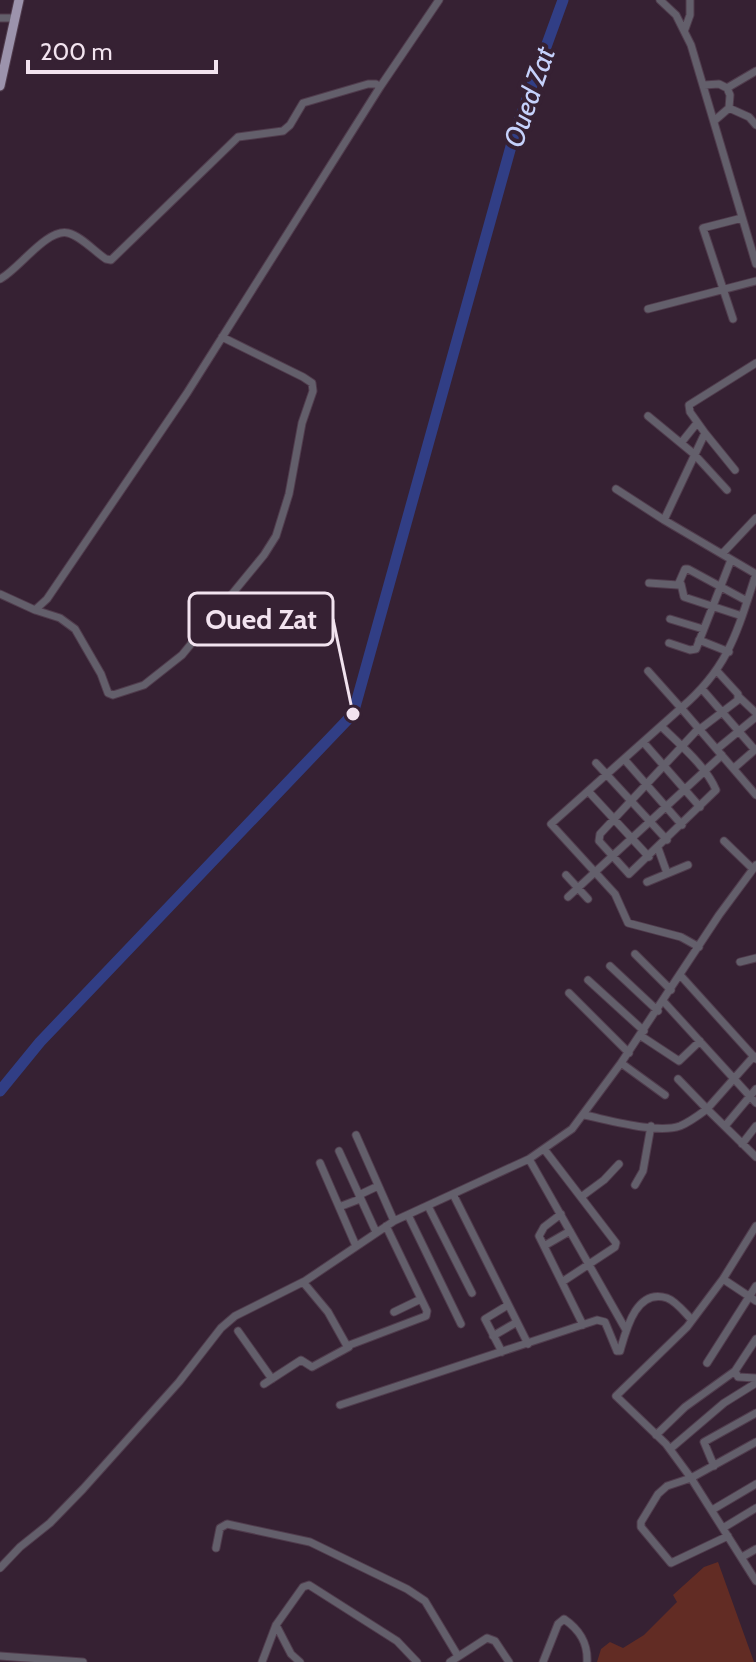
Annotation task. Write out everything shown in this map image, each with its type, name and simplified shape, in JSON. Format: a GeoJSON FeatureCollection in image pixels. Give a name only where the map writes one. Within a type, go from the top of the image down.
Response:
{"type":"FeatureCollection","features":[{"type":"Feature","properties":{"kind":"main road"},"geometry":{"type":"LineString","coordinates":[[0,86],[19,0]]}},
{"type":"Feature","properties":{"kind":"street"},"geometry":{"type":"LineString","coordinates":[[35,610],[47,599],[222,337],[380,87],[439,0]]}},
{"type":"Feature","properties":{"kind":"street"},"geometry":{"type":"LineString","coordinates":[[660,0],[685,29],[756,264]]}},
{"type":"Feature","properties":{"kind":"street"},"geometry":{"type":"LineString","coordinates":[[685,29],[690,15],[690,0]]}},
{"type":"Feature","properties":{"kind":"street"},"geometry":{"type":"LineString","coordinates":[[0,18],[15,18]]}},
{"type":"Feature","properties":{"kind":"street"},"geometry":{"type":"LineString","coordinates":[[727,88],[756,71]]}},
{"type":"Feature","properties":{"kind":"street"},"geometry":{"type":"LineString","coordinates":[[0,279],[44,242],[62,233],[72,234],[111,260],[238,137],[283,131],[303,103],[314,99],[368,84],[380,87]]}},
{"type":"Feature","properties":{"kind":"street"},"geometry":{"type":"LineString","coordinates":[[704,85],[719,84],[727,88],[730,95],[729,108],[714,121]]}},
{"type":"Feature","properties":{"kind":"street"},"geometry":{"type":"LineString","coordinates":[[729,108],[749,117],[756,125]]}},
{"type":"Feature","properties":{"kind":"street"},"geometry":{"type":"LineString","coordinates":[[733,319],[703,228],[742,218]]}},
{"type":"Feature","properties":{"kind":"street"},"geometry":{"type":"LineString","coordinates":[[746,231],[756,232]]}},
{"type":"Feature","properties":{"kind":"street"},"geometry":{"type":"LineString","coordinates":[[648,309],[756,281]]}},
{"type":"Feature","properties":{"kind":"street"},"geometry":{"type":"LineString","coordinates":[[0,594],[60,618],[75,629],[101,674],[108,693],[113,695],[144,685],[182,655],[276,536],[289,494],[302,423],[313,391],[312,383],[303,377],[222,337]]}},
{"type":"Feature","properties":{"kind":"street"},"geometry":{"type":"LineString","coordinates":[[735,470],[697,423],[689,408],[693,401],[756,363]]}},
{"type":"Feature","properties":{"kind":"street"},"geometry":{"type":"LineString","coordinates":[[648,416],[694,454],[727,490]]}},
{"type":"Feature","properties":{"kind":"street"},"geometry":{"type":"LineString","coordinates":[[681,443],[697,423]]}},
{"type":"Feature","properties":{"kind":"street"},"geometry":{"type":"LineString","coordinates":[[664,520],[705,433]]}},
{"type":"Feature","properties":{"kind":"street"},"geometry":{"type":"LineString","coordinates":[[616,489],[756,574],[729,652],[717,671],[644,743],[551,824],[615,894],[628,923],[681,937],[699,947]]}},
{"type":"Feature","properties":{"kind":"street"},"geometry":{"type":"LineString","coordinates":[[722,554],[756,518]]}},
{"type":"Feature","properties":{"kind":"street"},"geometry":{"type":"LineString","coordinates":[[669,643],[694,650],[731,560]]}},
{"type":"Feature","properties":{"kind":"street"},"geometry":{"type":"LineString","coordinates":[[742,616],[684,597],[681,584],[683,572],[688,569],[747,601]]}},
{"type":"Feature","properties":{"kind":"street"},"geometry":{"type":"LineString","coordinates":[[649,583],[681,584]]}},
{"type":"Feature","properties":{"kind":"street"},"geometry":{"type":"LineString","coordinates":[[670,619],[703,629]]}},
{"type":"Feature","properties":{"kind":"street"},"geometry":{"type":"LineString","coordinates":[[699,640],[729,652]]}},
{"type":"Feature","properties":{"kind":"street"},"geometry":{"type":"LineString","coordinates":[[648,671],[756,795]]}},
{"type":"Feature","properties":{"kind":"street"},"geometry":{"type":"LineString","coordinates":[[568,897],[705,772],[719,752],[756,715],[717,671]]}},
{"type":"Feature","properties":{"kind":"street"},"geometry":{"type":"LineString","coordinates":[[702,689],[755,749],[734,768]]}},
{"type":"Feature","properties":{"kind":"street"},"geometry":{"type":"LineString","coordinates":[[661,726],[681,746],[705,772],[716,790],[630,874],[598,837],[681,746],[739,697]]}},
{"type":"Feature","properties":{"kind":"street"},"geometry":{"type":"LineString","coordinates":[[644,743],[700,807]]}},
{"type":"Feature","properties":{"kind":"street"},"geometry":{"type":"LineString","coordinates":[[624,759],[682,825]]}},
{"type":"Feature","properties":{"kind":"street"},"geometry":{"type":"LineString","coordinates":[[596,763],[667,840]]}},
{"type":"Feature","properties":{"kind":"street"},"geometry":{"type":"LineString","coordinates":[[588,791],[649,857]]}},
{"type":"Feature","properties":{"kind":"street"},"geometry":{"type":"LineString","coordinates":[[0,1568],[83,1489],[179,1382],[221,1328],[235,1316],[303,1282],[390,1224],[529,1159],[572,1129],[629,1053],[754,867],[724,841]]}},
{"type":"Feature","properties":{"kind":"street"},"geometry":{"type":"LineString","coordinates":[[658,848],[667,873]]}},
{"type":"Feature","properties":{"kind":"street"},"geometry":{"type":"LineString","coordinates":[[647,882],[688,865]]}},
{"type":"Feature","properties":{"kind":"street"},"geometry":{"type":"LineString","coordinates":[[566,875],[588,899]]}},
{"type":"Feature","properties":{"kind":"street"},"geometry":{"type":"LineString","coordinates":[[635,954],[671,990]]}},
{"type":"Feature","properties":{"kind":"street"},"geometry":{"type":"LineString","coordinates":[[740,962],[756,958]]}},
{"type":"Feature","properties":{"kind":"street"},"geometry":{"type":"LineString","coordinates":[[610,966],[658,1011]]}},
{"type":"Feature","properties":{"kind":"street"},"geometry":{"type":"LineString","coordinates":[[584,1115],[651,1126],[678,1127],[707,1109],[755,1057],[681,976]]}},
{"type":"Feature","properties":{"kind":"street"},"geometry":{"type":"LineString","coordinates":[[588,980],[642,1033],[679,1061],[700,1041]]}},
{"type":"Feature","properties":{"kind":"street"},"geometry":{"type":"LineString","coordinates":[[569,993],[629,1053]]}},
{"type":"Feature","properties":{"kind":"street"},"geometry":{"type":"LineString","coordinates":[[664,1002],[753,1100]]}},
{"type":"Feature","properties":{"kind":"street"},"geometry":{"type":"LineString","coordinates":[[621,1063],[665,1095]]}},
{"type":"Feature","properties":{"kind":"street"},"geometry":{"type":"LineString","coordinates":[[678,1079],[756,1157]]}},
{"type":"Feature","properties":{"kind":"street"},"geometry":{"type":"LineString","coordinates":[[725,1126],[753,1100],[756,1089]]}},
{"type":"Feature","properties":{"kind":"street"},"geometry":{"type":"LineString","coordinates":[[635,1185],[643,1171],[651,1126]]}},
{"type":"Feature","properties":{"kind":"street"},"geometry":{"type":"LineString","coordinates":[[742,1144],[756,1126]]}},
{"type":"Feature","properties":{"kind":"street"},"geometry":{"type":"LineString","coordinates":[[238,1331],[268,1382],[301,1360],[312,1367],[349,1347],[426,1316],[427,1311],[356,1135]]}},
{"type":"Feature","properties":{"kind":"street"},"geometry":{"type":"LineString","coordinates":[[544,1149],[616,1243],[562,1282]]}},
{"type":"Feature","properties":{"kind":"street"},"geometry":{"type":"LineString","coordinates":[[339,1151],[376,1232]]}},
{"type":"Feature","properties":{"kind":"street"},"geometry":{"type":"LineString","coordinates":[[529,1159],[626,1330]]}},
{"type":"Feature","properties":{"kind":"street"},"geometry":{"type":"LineString","coordinates":[[320,1163],[356,1246]]}},
{"type":"Feature","properties":{"kind":"street"},"geometry":{"type":"LineString","coordinates":[[581,1197],[619,1164]]}},
{"type":"Feature","properties":{"kind":"street"},"geometry":{"type":"LineString","coordinates":[[339,1207],[378,1186]]}},
{"type":"Feature","properties":{"kind":"street"},"geometry":{"type":"LineString","coordinates":[[454,1196],[528,1344]]}},
{"type":"Feature","properties":{"kind":"street"},"geometry":{"type":"LineString","coordinates":[[428,1206],[472,1293]]}},
{"type":"Feature","properties":{"kind":"street"},"geometry":{"type":"LineString","coordinates":[[561,1214],[540,1231],[544,1246],[583,1325]]}},
{"type":"Feature","properties":{"kind":"street"},"geometry":{"type":"LineString","coordinates":[[408,1215],[461,1324]]}},
{"type":"Feature","properties":{"kind":"street"},"geometry":{"type":"LineString","coordinates":[[756,1226],[723,1279],[692,1320],[616,1396],[670,1449],[756,1581]]}},
{"type":"Feature","properties":{"kind":"street"},"geometry":{"type":"LineString","coordinates":[[544,1246],[570,1231]]}},
{"type":"Feature","properties":{"kind":"street"},"geometry":{"type":"LineString","coordinates":[[723,1279],[752,1298]]}},
{"type":"Feature","properties":{"kind":"street"},"geometry":{"type":"LineString","coordinates":[[303,1282],[328,1312],[345,1345],[349,1347]]}},
{"type":"Feature","properties":{"kind":"street"},"geometry":{"type":"LineString","coordinates":[[707,1363],[752,1298],[756,1286]]}},
{"type":"Feature","properties":{"kind":"street"},"geometry":{"type":"LineString","coordinates":[[340,1405],[603,1320],[619,1352],[640,1303],[658,1297],[670,1299],[692,1320]]}},
{"type":"Feature","properties":{"kind":"street"},"geometry":{"type":"LineString","coordinates":[[394,1312],[421,1299]]}},
{"type":"Feature","properties":{"kind":"street"},"geometry":{"type":"LineString","coordinates":[[502,1352],[485,1319],[508,1305]]}},
{"type":"Feature","properties":{"kind":"street"},"geometry":{"type":"LineString","coordinates":[[493,1336],[517,1322]]}},
{"type":"Feature","properties":{"kind":"street"},"geometry":{"type":"LineString","coordinates":[[656,1435],[685,1407],[735,1371],[756,1339]]}},
{"type":"Feature","properties":{"kind":"street"},"geometry":{"type":"LineString","coordinates":[[735,1371],[738,1377],[756,1380]]}},
{"type":"Feature","properties":{"kind":"street"},"geometry":{"type":"LineString","coordinates":[[670,1449],[756,1380]]}},
{"type":"Feature","properties":{"kind":"street"},"geometry":{"type":"LineString","coordinates":[[714,1466],[704,1442],[756,1413]]}},
{"type":"Feature","properties":{"kind":"street"},"geometry":{"type":"LineString","coordinates":[[756,1442],[691,1478],[667,1486],[642,1517],[641,1527],[671,1563],[677,1563],[756,1508]]}},
{"type":"Feature","properties":{"kind":"street"},"geometry":{"type":"LineString","coordinates":[[712,1510],[756,1484]]}},
{"type":"Feature","properties":{"kind":"street"},"geometry":{"type":"LineString","coordinates":[[216,1548],[220,1528],[227,1524],[310,1542],[407,1589],[425,1601],[458,1656]]}},
{"type":"Feature","properties":{"kind":"street"},"geometry":{"type":"LineString","coordinates":[[742,1557],[756,1549]]}},
{"type":"Feature","properties":{"kind":"street"},"geometry":{"type":"LineString","coordinates":[[262,1662],[276,1625],[303,1587],[309,1585],[397,1641],[417,1662]]}},
{"type":"Feature","properties":{"kind":"street"},"geometry":{"type":"LineString","coordinates":[[543,1662],[558,1624],[564,1619],[587,1645],[587,1662]]}},
{"type":"Feature","properties":{"kind":"street"},"geometry":{"type":"LineString","coordinates":[[276,1625],[291,1654],[300,1662]]}},
{"type":"Feature","properties":{"kind":"street"},"geometry":{"type":"LineString","coordinates":[[450,1662],[487,1638],[495,1641],[509,1662]]}},
{"type":"Feature","properties":{"kind":"street"},"geometry":{"type":"LineString","coordinates":[[5,1658],[83,1662]]}},
{"type":"Feature","properties":{"kind":"shaded area"},"geometry":{"type":"Polygon","coordinates":[[[718,1562],[754,1662],[597,1662],[601,1649],[610,1642],[623,1648],[644,1635],[677,1602],[673,1595],[704,1567],[718,1562]]]}},
{"type":"Feature","properties":{"kind":"waterway","name":"Oued Zat"},"geometry":{"type":"LineString","coordinates":[[0,1091],[40,1042],[353,714],[515,132],[563,0]]}},
{"type":"Feature","properties":{"kind":"place","name":"Oued Zat"},"geometry":{"type":"Point","coordinates":[353,714]}}]}
